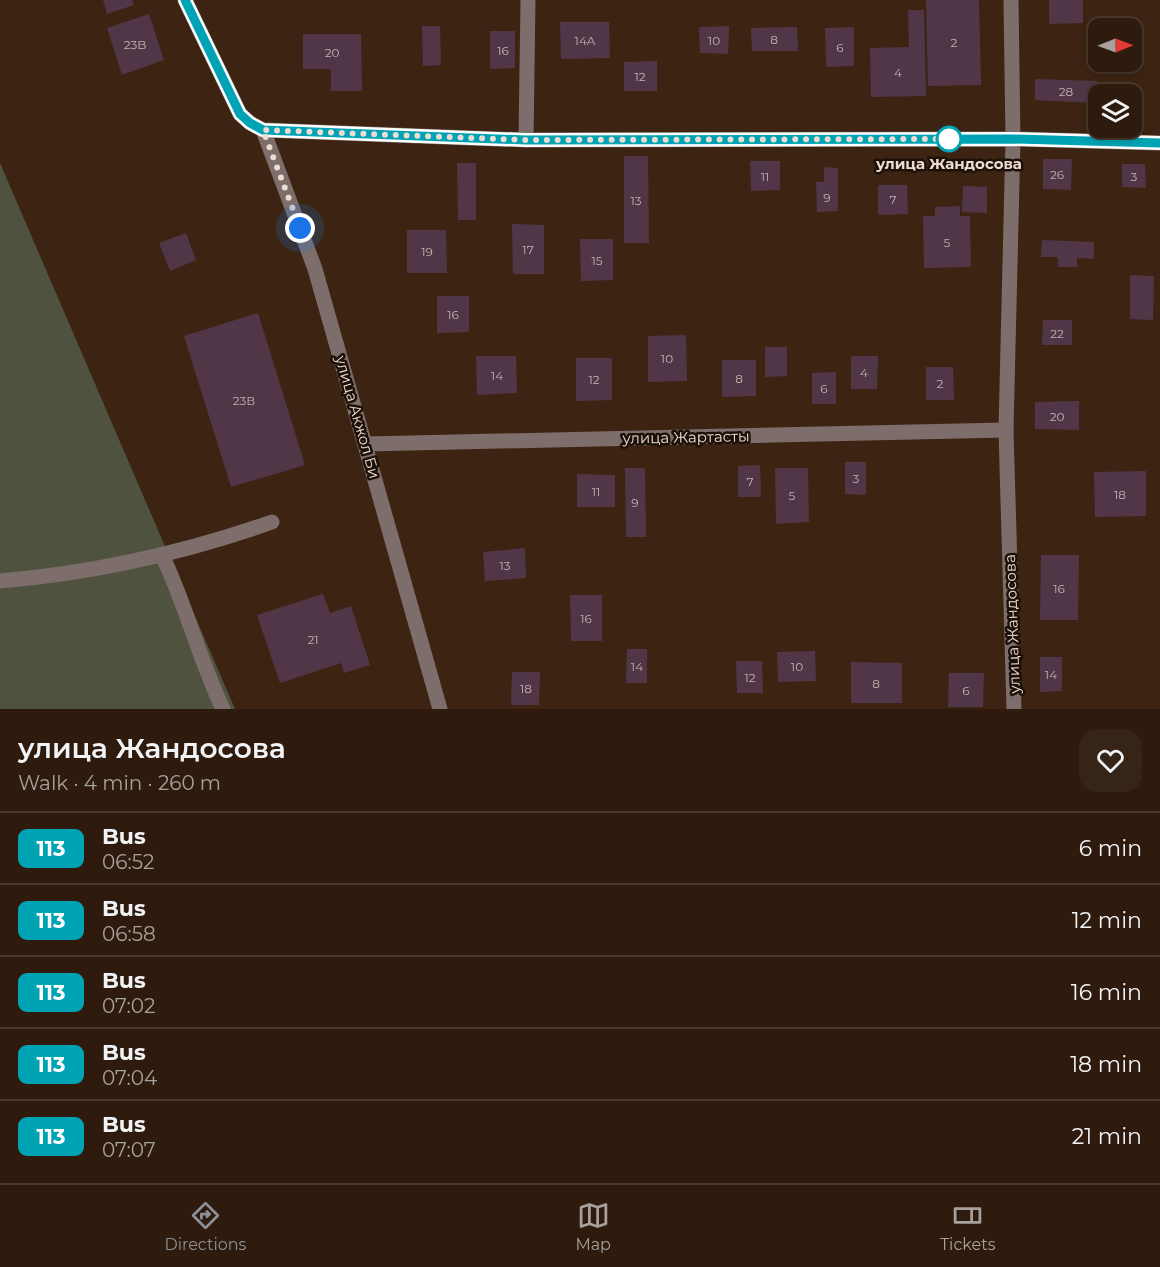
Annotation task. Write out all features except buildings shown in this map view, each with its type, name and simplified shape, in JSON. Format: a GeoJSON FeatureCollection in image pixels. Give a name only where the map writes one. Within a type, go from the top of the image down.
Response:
{"type":"FeatureCollection","features":[{"type":"Feature","properties":{"kind":"street"},"geometry":{"type":"LineString","coordinates":[[185,0],[240,114],[263,130],[526,140],[1013,139],[1160,143]]}},
{"type":"Feature","properties":{"kind":"street"},"geometry":{"type":"LineString","coordinates":[[526,140],[528,0]]}},
{"type":"Feature","properties":{"kind":"street","name":"улица Жандосова"},"geometry":{"type":"LineString","coordinates":[[1011,0],[1013,139],[1006,430],[1014,709]]}},
{"type":"Feature","properties":{"kind":"street","name":"улица Акжол Би"},"geometry":{"type":"LineString","coordinates":[[263,130],[315,269],[440,709]]}},
{"type":"Feature","properties":{"kind":"street","name":"улица Жартасты"},"geometry":{"type":"LineString","coordinates":[[366,444],[1006,430]]}},
{"type":"Feature","properties":{"kind":"street"},"geometry":{"type":"LineString","coordinates":[[0,580],[56,576],[162,555],[272,522]]}},
{"type":"Feature","properties":{"kind":"street"},"geometry":{"type":"LineString","coordinates":[[162,555],[178,587],[210,682],[223,709]]}},
{"type":"Feature","properties":{"kind":"green space"},"geometry":{"type":"Polygon","coordinates":[[[0,163],[235,709],[0,709],[0,163]]]}},
{"type":"Feature","properties":{"kind":"bus line","name":"113"},"geometry":{"type":"LineString","coordinates":[[185,0],[189,3],[240,114],[263,130],[526,140],[1013,139],[1160,143]]}},
{"type":"Feature","properties":{"kind":"place","name":"улица Жандосова"},"geometry":{"type":"Point","coordinates":[949,139]}},
{"type":"Feature","properties":{"kind":"route"},"geometry":{"type":"LineString","coordinates":[[300,228],[263,130],[526,140],[949,139]]}}]}
